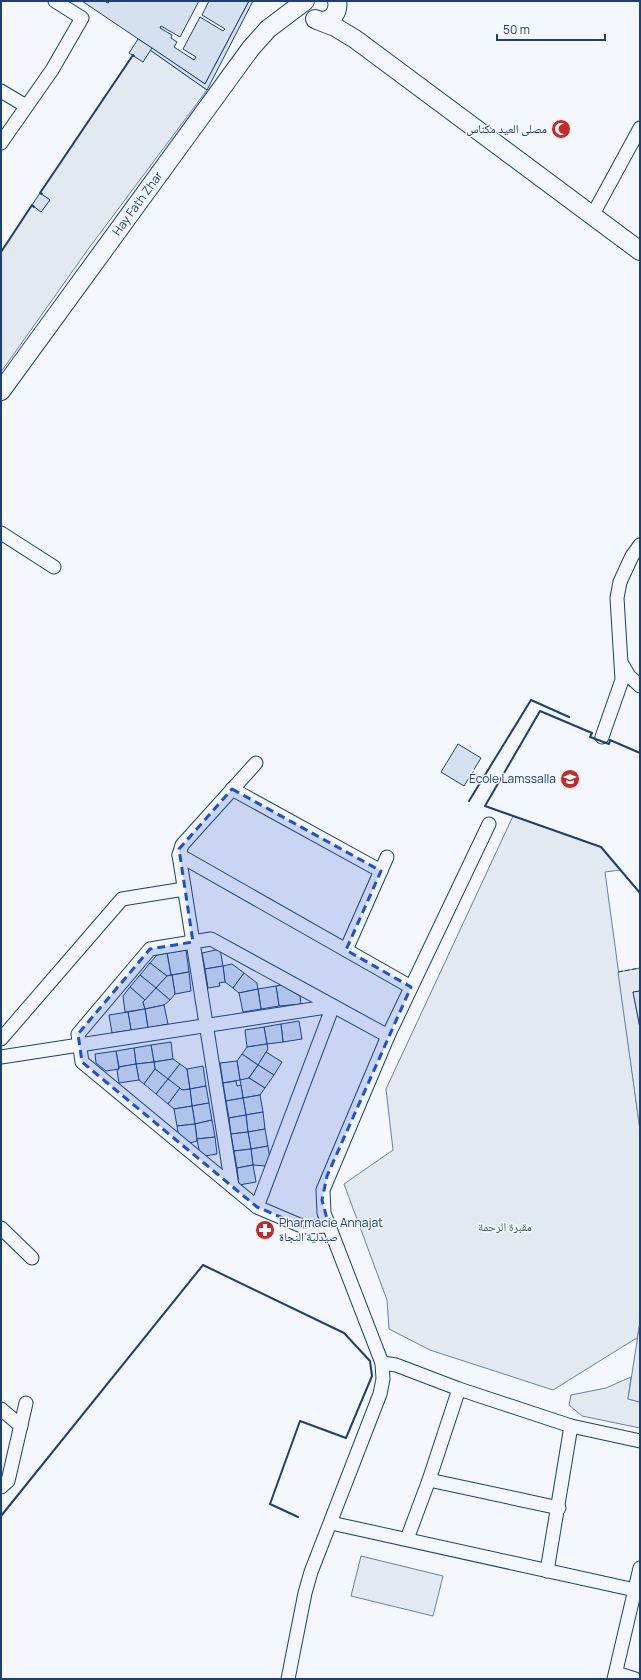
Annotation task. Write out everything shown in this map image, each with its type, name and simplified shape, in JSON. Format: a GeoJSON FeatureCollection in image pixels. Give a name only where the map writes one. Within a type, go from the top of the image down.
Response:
{"type":"FeatureCollection","features":[{"type":"Feature","properties":{"kind":"street"},"geometry":{"type":"LineString","coordinates":[[1,143],[52,70],[82,18],[56,1]]}},
{"type":"Feature","properties":{"kind":"street"},"geometry":{"type":"LineString","coordinates":[[306,1],[309,14],[316,20],[335,27],[355,39],[640,252]]}},
{"type":"Feature","properties":{"kind":"street","name":"Hay Fath Zhar"},"geometry":{"type":"LineString","coordinates":[[1,391],[242,59],[264,34],[306,1]]}},
{"type":"Feature","properties":{"kind":"street"},"geometry":{"type":"LineString","coordinates":[[279,21],[299,17],[322,21],[332,17],[335,14],[337,2]]}},
{"type":"Feature","properties":{"kind":"street"},"geometry":{"type":"LineString","coordinates":[[337,2],[340,14],[355,39]]}},
{"type":"Feature","properties":{"kind":"street"},"geometry":{"type":"LineString","coordinates":[[1,91],[26,106]]}},
{"type":"Feature","properties":{"kind":"street"},"geometry":{"type":"LineString","coordinates":[[592,216],[640,128]]}},
{"type":"Feature","properties":{"kind":"street"},"geometry":{"type":"LineString","coordinates":[[1,532],[54,567]]}},
{"type":"Feature","properties":{"kind":"street"},"geometry":{"type":"LineString","coordinates":[[602,737],[622,680],[617,598],[620,582],[632,556],[640,545]]}},
{"type":"Feature","properties":{"kind":"street"},"geometry":{"type":"LineString","coordinates":[[622,664],[629,676],[640,686]]}},
{"type":"Feature","properties":{"kind":"street"},"geometry":{"type":"LineString","coordinates":[[232,1186],[179,855],[182,845],[256,763]]}},
{"type":"Feature","properties":{"kind":"street"},"geometry":{"type":"LineString","coordinates":[[232,789],[381,871]]}},
{"type":"Feature","properties":{"kind":"street"},"geometry":{"type":"LineString","coordinates":[[288,1679],[305,1593],[311,1572],[380,1394],[383,1379],[382,1363],[324,1213],[323,1190],[327,1176],[388,1036],[488,824]]}},
{"type":"Feature","properties":{"kind":"street"},"geometry":{"type":"LineString","coordinates":[[179,855],[411,987]]}},
{"type":"Feature","properties":{"kind":"street"},"geometry":{"type":"LineString","coordinates":[[346,950],[387,857]]}},
{"type":"Feature","properties":{"kind":"street"},"geometry":{"type":"LineString","coordinates":[[1,1039],[122,899],[184,889]]}},
{"type":"Feature","properties":{"kind":"street"},"geometry":{"type":"LineString","coordinates":[[329,1226],[304,1227],[257,1207],[82,1062],[78,1034],[150,949],[211,940],[388,1036]]}},
{"type":"Feature","properties":{"kind":"street"},"geometry":{"type":"LineString","coordinates":[[1,1057],[333,1006]]}},
{"type":"Feature","properties":{"kind":"street"},"geometry":{"type":"LineString","coordinates":[[257,1207],[333,1006]]}},
{"type":"Feature","properties":{"kind":"street"},"geometry":{"type":"LineString","coordinates":[[1,1228],[32,1258]]}},
{"type":"Feature","properties":{"kind":"street"},"geometry":{"type":"LineString","coordinates":[[382,1363],[396,1365],[459,1389],[572,1426],[640,1441]]}},
{"type":"Feature","properties":{"kind":"street"},"geometry":{"type":"LineString","coordinates":[[407,1539],[429,1480],[459,1389]]}},
{"type":"Feature","properties":{"kind":"street"},"geometry":{"type":"LineString","coordinates":[[1,1487],[8,1481],[26,1403]]}},
{"type":"Feature","properties":{"kind":"street"},"geometry":{"type":"LineString","coordinates":[[1,1409],[21,1426]]}},
{"type":"Feature","properties":{"kind":"street"},"geometry":{"type":"LineString","coordinates":[[547,1571],[572,1426]]}},
{"type":"Feature","properties":{"kind":"street"},"geometry":{"type":"LineString","coordinates":[[429,1480],[559,1508]]}},
{"type":"Feature","properties":{"kind":"street"},"geometry":{"type":"LineString","coordinates":[[331,1523],[635,1590]]}},
{"type":"Feature","properties":{"kind":"street"},"geometry":{"type":"LineString","coordinates":[[635,1679],[615,1676],[640,1568]]}},
{"type":"Feature","properties":{"kind":"highlighted area"},"geometry":{"type":"Polygon","coordinates":[[[232,789],[381,871],[346,950],[411,987],[327,1176],[322,1200],[329,1226],[304,1227],[257,1207],[82,1062],[78,1034],[150,949],[193,942],[179,849],[232,789]]]}},
{"type":"Feature","properties":{"kind":"green space"},"geometry":{"type":"Polygon","coordinates":[[[150,50],[207,90],[89,248],[1,372],[1,252],[32,205],[41,212],[50,200],[40,193],[133,55],[150,50]]]}},
{"type":"Feature","properties":{"kind":"green space","name":"مقبرة الرحمة"},"geometry":{"type":"Polygon","coordinates":[[[513,816],[601,847],[620,870],[605,872],[640,1130],[640,1322],[637,1339],[553,1390],[430,1350],[389,1329],[387,1300],[344,1184],[393,1150],[386,1089],[513,816]]]}},
{"type":"Feature","properties":{"kind":"green space"},"geometry":{"type":"Polygon","coordinates":[[[631,1377],[628,1399],[640,1402],[640,1428],[582,1416],[569,1405],[571,1395],[606,1388],[631,1377]]]}},
{"type":"Feature","properties":{"kind":"green space"},"geometry":{"type":"Polygon","coordinates":[[[361,1556],[443,1576],[433,1616],[351,1596],[361,1556]]]}},
{"type":"Feature","properties":{"kind":"shaded area"},"geometry":{"type":"Polygon","coordinates":[[[640,968],[640,991],[633,992],[640,1028],[640,1130],[618,972],[640,968]]]}},
{"type":"Feature","properties":{"kind":"shaded area"},"geometry":{"type":"Polygon","coordinates":[[[640,1322],[640,1402],[628,1399],[640,1322]]]}},
{"type":"Feature","properties":{"kind":"building"},"geometry":{"type":"Polygon","coordinates":[[[82,1],[104,1],[108,3],[110,1],[199,1],[180,37],[161,26],[160,28],[172,35],[171,38],[177,42],[174,47],[194,60],[196,57],[183,49],[200,17],[223,31],[225,29],[202,15],[209,1],[249,1],[205,84],[82,1]]]}},
{"type":"Feature","properties":{"kind":"building"},"geometry":{"type":"Polygon","coordinates":[[[249,1],[253,1],[207,90],[150,50],[152,48],[205,84],[249,1]]]}},
{"type":"Feature","properties":{"kind":"building"},"geometry":{"type":"Polygon","coordinates":[[[138,39],[152,48],[143,62],[129,53],[138,39]]]}},
{"type":"Feature","properties":{"kind":"building"},"geometry":{"type":"Polygon","coordinates":[[[40,193],[50,200],[41,212],[32,205],[40,193]]]}},
{"type":"Feature","properties":{"kind":"building"},"geometry":{"type":"Polygon","coordinates":[[[458,744],[481,758],[464,786],[441,772],[458,744]]]}},
{"type":"Feature","properties":{"kind":"building"},"geometry":{"type":"Polygon","coordinates":[[[220,949],[223,966],[205,969],[202,953],[220,949]]]}},
{"type":"Feature","properties":{"kind":"building"},"geometry":{"type":"Polygon","coordinates":[[[186,950],[189,972],[171,975],[167,953],[186,950]]]}},
{"type":"Feature","properties":{"kind":"building"},"geometry":{"type":"Polygon","coordinates":[[[167,953],[171,975],[167,976],[150,963],[157,955],[167,953]]]}},
{"type":"Feature","properties":{"kind":"building"},"geometry":{"type":"Polygon","coordinates":[[[150,963],[167,976],[156,988],[140,975],[150,963]]]}},
{"type":"Feature","properties":{"kind":"building"},"geometry":{"type":"Polygon","coordinates":[[[232,964],[244,973],[233,988],[225,982],[223,966],[232,964]]]}},
{"type":"Feature","properties":{"kind":"building"},"geometry":{"type":"Polygon","coordinates":[[[223,966],[225,982],[219,983],[220,986],[208,988],[205,969],[223,966]]]}},
{"type":"Feature","properties":{"kind":"building"},"geometry":{"type":"Polygon","coordinates":[[[189,972],[191,991],[175,994],[172,975],[189,972]]]}},
{"type":"Feature","properties":{"kind":"building"},"geometry":{"type":"Polygon","coordinates":[[[244,973],[257,983],[258,989],[239,993],[233,988],[244,973]]]}},
{"type":"Feature","properties":{"kind":"building"},"geometry":{"type":"Polygon","coordinates":[[[140,975],[156,988],[145,1000],[130,987],[140,975]]]}},
{"type":"Feature","properties":{"kind":"building"},"geometry":{"type":"Polygon","coordinates":[[[172,975],[175,994],[170,1000],[156,988],[167,976],[172,975]]]}},
{"type":"Feature","properties":{"kind":"building"},"geometry":{"type":"Polygon","coordinates":[[[281,985],[300,996],[301,1004],[279,1006],[276,986],[281,985]]]}},
{"type":"Feature","properties":{"kind":"building"},"geometry":{"type":"Polygon","coordinates":[[[276,986],[279,1006],[261,1009],[258,989],[276,986]]]}},
{"type":"Feature","properties":{"kind":"building"},"geometry":{"type":"Polygon","coordinates":[[[130,987],[145,1000],[143,1002],[145,1009],[125,1012],[123,996],[130,987]]]}},
{"type":"Feature","properties":{"kind":"building"},"geometry":{"type":"Polygon","coordinates":[[[156,988],[170,1000],[164,1005],[145,1009],[143,1002],[156,988]]]}},
{"type":"Feature","properties":{"kind":"building"},"geometry":{"type":"Polygon","coordinates":[[[258,989],[261,1009],[243,1012],[239,993],[258,989]]]}},
{"type":"Feature","properties":{"kind":"building"},"geometry":{"type":"Polygon","coordinates":[[[640,991],[640,1028],[633,992],[640,991]]]}},
{"type":"Feature","properties":{"kind":"building"},"geometry":{"type":"Polygon","coordinates":[[[164,1005],[168,1024],[148,1028],[145,1009],[164,1005]]]}},
{"type":"Feature","properties":{"kind":"building"},"geometry":{"type":"Polygon","coordinates":[[[145,1009],[148,1028],[131,1030],[128,1012],[145,1009]]]}},
{"type":"Feature","properties":{"kind":"building"},"geometry":{"type":"Polygon","coordinates":[[[128,1012],[131,1030],[112,1033],[109,1015],[128,1012]]]}},
{"type":"Feature","properties":{"kind":"building"},"geometry":{"type":"Polygon","coordinates":[[[299,1021],[302,1039],[283,1042],[281,1024],[299,1021]]]}},
{"type":"Feature","properties":{"kind":"building"},"geometry":{"type":"Polygon","coordinates":[[[281,1024],[283,1042],[267,1044],[264,1027],[281,1024]]]}},
{"type":"Feature","properties":{"kind":"building"},"geometry":{"type":"Polygon","coordinates":[[[264,1027],[267,1044],[247,1047],[245,1030],[264,1027]]]}},
{"type":"Feature","properties":{"kind":"building"},"geometry":{"type":"Polygon","coordinates":[[[171,1042],[173,1059],[154,1062],[151,1045],[171,1042]]]}},
{"type":"Feature","properties":{"kind":"building"},"geometry":{"type":"Polygon","coordinates":[[[267,1044],[268,1049],[258,1065],[242,1054],[247,1047],[267,1044]]]}},
{"type":"Feature","properties":{"kind":"building"},"geometry":{"type":"Polygon","coordinates":[[[151,1045],[154,1062],[136,1064],[134,1048],[151,1045]]]}},
{"type":"Feature","properties":{"kind":"building"},"geometry":{"type":"Polygon","coordinates":[[[134,1048],[136,1064],[119,1067],[116,1051],[134,1048]]]}},
{"type":"Feature","properties":{"kind":"building"},"geometry":{"type":"Polygon","coordinates":[[[116,1051],[119,1069],[106,1071],[96,1063],[95,1054],[116,1051]]]}},
{"type":"Feature","properties":{"kind":"building"},"geometry":{"type":"Polygon","coordinates":[[[266,1052],[282,1062],[274,1075],[258,1065],[266,1052]]]}},
{"type":"Feature","properties":{"kind":"building"},"geometry":{"type":"Polygon","coordinates":[[[242,1054],[258,1065],[248,1079],[240,1080],[237,1061],[242,1054]]]}},
{"type":"Feature","properties":{"kind":"building"},"geometry":{"type":"Polygon","coordinates":[[[173,1059],[180,1064],[168,1079],[155,1069],[154,1062],[173,1059]]]}},
{"type":"Feature","properties":{"kind":"building"},"geometry":{"type":"Polygon","coordinates":[[[237,1061],[240,1080],[223,1083],[220,1063],[237,1061]]]}},
{"type":"Feature","properties":{"kind":"building"},"geometry":{"type":"Polygon","coordinates":[[[154,1062],[155,1069],[144,1084],[139,1080],[136,1064],[154,1062]]]}},
{"type":"Feature","properties":{"kind":"building"},"geometry":{"type":"Polygon","coordinates":[[[136,1064],[139,1080],[119,1083],[117,1070],[119,1067],[136,1064]]]}},
{"type":"Feature","properties":{"kind":"building"},"geometry":{"type":"Polygon","coordinates":[[[180,1064],[187,1069],[190,1089],[182,1090],[168,1079],[180,1064]]]}},
{"type":"Feature","properties":{"kind":"building"},"geometry":{"type":"Polygon","coordinates":[[[258,1065],[274,1075],[265,1088],[249,1078],[258,1065]]]}},
{"type":"Feature","properties":{"kind":"building"},"geometry":{"type":"Polygon","coordinates":[[[203,1066],[206,1086],[190,1089],[187,1069],[203,1066]]]}},
{"type":"Feature","properties":{"kind":"building"},"geometry":{"type":"Polygon","coordinates":[[[155,1069],[168,1079],[156,1094],[144,1084],[155,1069]]]}},
{"type":"Feature","properties":{"kind":"building"},"geometry":{"type":"Polygon","coordinates":[[[249,1078],[265,1088],[260,1095],[243,1098],[240,1080],[249,1078]]]}},
{"type":"Feature","properties":{"kind":"building"},"geometry":{"type":"Polygon","coordinates":[[[168,1079],[180,1088],[168,1104],[156,1094],[168,1079]]]}},
{"type":"Feature","properties":{"kind":"building"},"geometry":{"type":"Polygon","coordinates":[[[236,1081],[237,1086],[241,1085],[243,1098],[226,1101],[223,1083],[236,1081]]]}},
{"type":"Feature","properties":{"kind":"building"},"geometry":{"type":"Polygon","coordinates":[[[206,1086],[209,1103],[192,1106],[190,1089],[206,1086]]]}},
{"type":"Feature","properties":{"kind":"building"},"geometry":{"type":"Polygon","coordinates":[[[180,1088],[182,1090],[190,1089],[192,1106],[174,1109],[168,1104],[180,1088]]]}},
{"type":"Feature","properties":{"kind":"building"},"geometry":{"type":"Polygon","coordinates":[[[260,1095],[263,1112],[246,1115],[243,1098],[260,1095]]]}},
{"type":"Feature","properties":{"kind":"building"},"geometry":{"type":"Polygon","coordinates":[[[243,1098],[246,1115],[229,1118],[226,1101],[243,1098]]]}},
{"type":"Feature","properties":{"kind":"building"},"geometry":{"type":"Polygon","coordinates":[[[209,1103],[212,1120],[195,1124],[192,1106],[209,1103]]]}},
{"type":"Feature","properties":{"kind":"building"},"geometry":{"type":"Polygon","coordinates":[[[192,1106],[195,1124],[177,1126],[174,1109],[192,1106]]]}},
{"type":"Feature","properties":{"kind":"building"},"geometry":{"type":"Polygon","coordinates":[[[263,1112],[265,1129],[248,1132],[246,1115],[263,1112]]]}},
{"type":"Feature","properties":{"kind":"building"},"geometry":{"type":"Polygon","coordinates":[[[246,1115],[248,1132],[231,1134],[229,1118],[246,1115]]]}},
{"type":"Feature","properties":{"kind":"building"},"geometry":{"type":"Polygon","coordinates":[[[212,1120],[215,1137],[197,1139],[195,1124],[212,1120]]]}},
{"type":"Feature","properties":{"kind":"building"},"geometry":{"type":"Polygon","coordinates":[[[195,1124],[197,1141],[190,1143],[178,1133],[177,1126],[195,1124]]]}},
{"type":"Feature","properties":{"kind":"building"},"geometry":{"type":"Polygon","coordinates":[[[265,1129],[268,1146],[251,1149],[248,1132],[265,1129]]]}},
{"type":"Feature","properties":{"kind":"building"},"geometry":{"type":"Polygon","coordinates":[[[248,1132],[251,1149],[234,1151],[231,1134],[248,1132]]]}},
{"type":"Feature","properties":{"kind":"building"},"geometry":{"type":"Polygon","coordinates":[[[215,1137],[217,1154],[205,1156],[199,1150],[197,1139],[215,1137]]]}},
{"type":"Feature","properties":{"kind":"building"},"geometry":{"type":"Polygon","coordinates":[[[268,1146],[270,1160],[266,1166],[253,1165],[251,1149],[268,1146]]]}},
{"type":"Feature","properties":{"kind":"building"},"geometry":{"type":"Polygon","coordinates":[[[251,1149],[253,1165],[237,1168],[234,1151],[251,1149]]]}},
{"type":"Feature","properties":{"kind":"building"},"geometry":{"type":"Polygon","coordinates":[[[253,1165],[256,1182],[239,1185],[237,1168],[253,1165]]]}},
{"type":"Feature","properties":{"kind":"fence"},"geometry":{"type":"LineString","coordinates":[[618,972],[640,968]]}},
{"type":"Feature","properties":{"kind":"wall"},"geometry":{"type":"LineString","coordinates":[[42,194],[40,193],[133,55],[134,56]]}},
{"type":"Feature","properties":{"kind":"wall"},"geometry":{"type":"LineString","coordinates":[[1,252],[32,205],[34,207]]}},
{"type":"Feature","properties":{"kind":"wall"},"geometry":{"type":"LineString","coordinates":[[469,801],[531,700],[569,717]]}},
{"type":"Feature","properties":{"kind":"wall"},"geometry":{"type":"LineString","coordinates":[[640,753],[610,740],[609,744],[590,737],[592,733],[540,711],[485,806],[601,847],[640,893]]}},
{"type":"Feature","properties":{"kind":"wall"},"geometry":{"type":"LineString","coordinates":[[1,1516],[203,1265],[344,1333],[370,1361],[372,1376],[346,1438],[300,1421],[270,1504],[298,1517]]}},
{"type":"Feature","properties":{"kind":"place","name":"مصلى العيد مكناس"},"geometry":{"type":"Point","coordinates":[561,129]}},
{"type":"Feature","properties":{"kind":"place","name":"École Lamssalla"},"geometry":{"type":"Point","coordinates":[570,779]}},
{"type":"Feature","properties":{"kind":"place","name":"Pharmacie Annajat صيدلية النجاة"},"geometry":{"type":"Point","coordinates":[265,1230]}}]}
